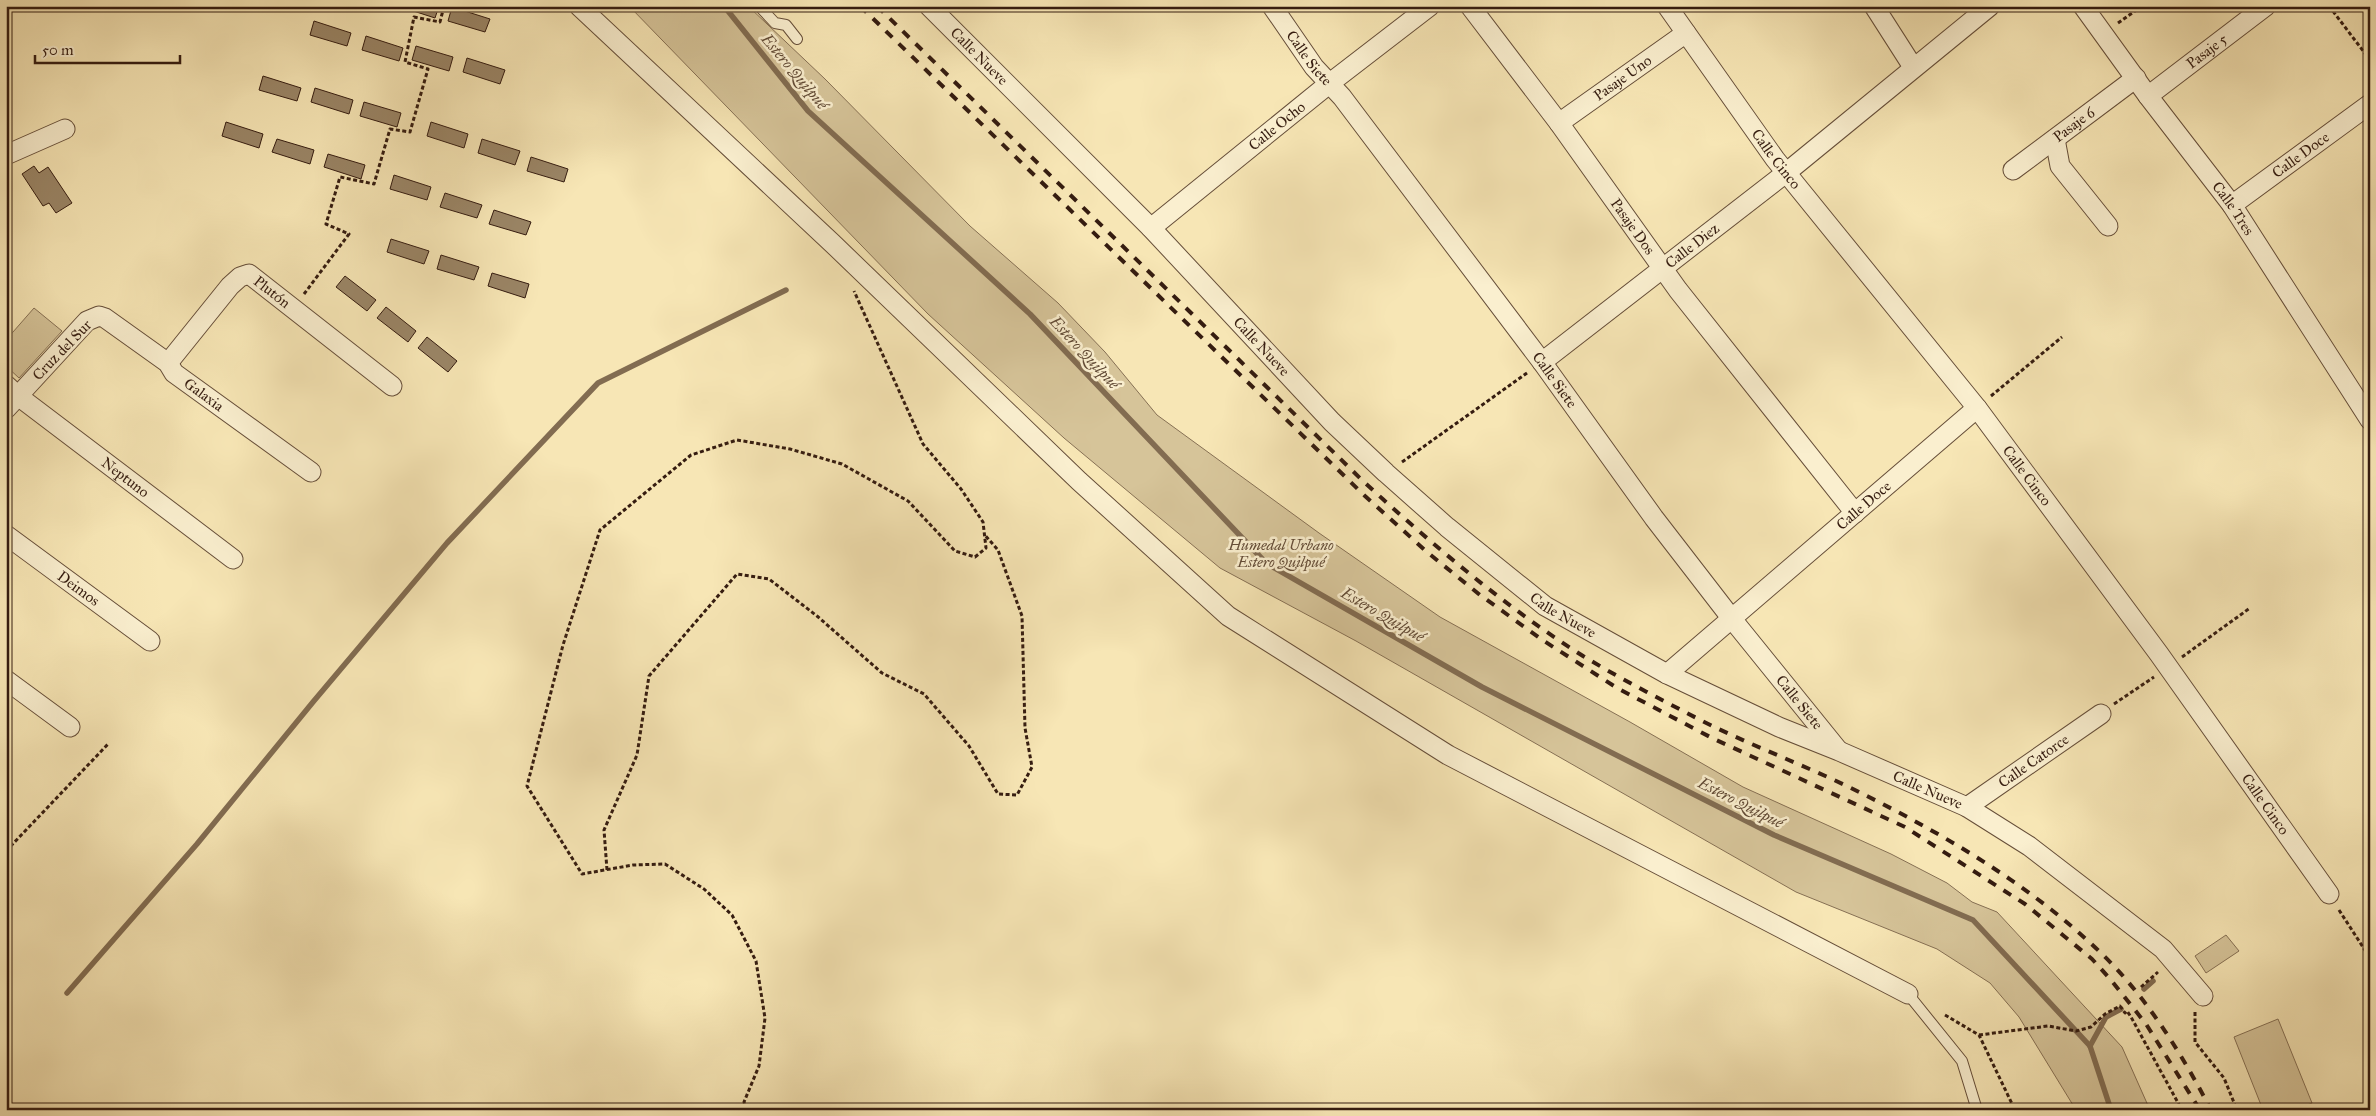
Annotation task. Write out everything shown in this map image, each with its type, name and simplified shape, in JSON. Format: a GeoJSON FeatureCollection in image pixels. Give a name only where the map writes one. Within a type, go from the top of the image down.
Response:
{"type":"FeatureCollection","features":[{"type":"Feature","properties":{"kind":"street"},"geometry":{"type":"LineString","coordinates":[[579,6],[832,243],[1079,481],[1228,616],[1448,755],[1908,994]]}},
{"type":"Feature","properties":{"kind":"street","name":"Calle Nueve"},"geometry":{"type":"LineString","coordinates":[[929,6],[1151,228],[1332,422],[1447,527],[1545,606],[1667,674],[1779,727],[1967,807],[2028,846],[2162,949],[2203,996]]}},
{"type":"Feature","properties":{"kind":"street","name":"Calle Siete"},"geometry":{"type":"LineString","coordinates":[[1272,6],[1314,68],[1342,97],[1542,362],[1654,518],[1732,619],[1839,751]]}},
{"type":"Feature","properties":{"kind":"street","name":"Calle Ocho"},"geometry":{"type":"LineString","coordinates":[[1151,228],[1330,83],[1430,6]]}},
{"type":"Feature","properties":{"kind":"street","name":"Pasaje Dos"},"geometry":{"type":"LineString","coordinates":[[1470,6],[1559,123],[1662,268],[1855,513]]}},
{"type":"Feature","properties":{"kind":"street","name":"Calle Cinco"},"geometry":{"type":"LineString","coordinates":[[1667,6],[1787,172],[1977,408],[2159,654],[2330,894]]}},
{"type":"Feature","properties":{"kind":"street"},"geometry":{"type":"LineString","coordinates":[[1874,6],[1913,67]]}},
{"type":"Feature","properties":{"kind":"street","name":"Calle Diez"},"geometry":{"type":"LineString","coordinates":[[1542,362],[1787,172],[1913,67],[1990,6]]}},
{"type":"Feature","properties":{"kind":"street","name":"Calle Tres"},"geometry":{"type":"LineString","coordinates":[[2083,6],[2148,96],[2232,205],[2370,420]]}},
{"type":"Feature","properties":{"kind":"street","name":"Pasaje 5"},"geometry":{"type":"LineString","coordinates":[[2148,96],[2266,6]]}},
{"type":"Feature","properties":{"kind":"street","name":"Pasaje Uno"},"geometry":{"type":"LineString","coordinates":[[1559,123],[1686,33]]}},
{"type":"Feature","properties":{"kind":"street","name":"Pasaje 6"},"geometry":{"type":"LineString","coordinates":[[2013,170],[2136,78]]}},
{"type":"Feature","properties":{"kind":"street","name":"Calle Doce"},"geometry":{"type":"LineString","coordinates":[[2232,205],[2370,104]]}},
{"type":"Feature","properties":{"kind":"street"},"geometry":{"type":"LineString","coordinates":[[6,155],[65,129]]}},
{"type":"Feature","properties":{"kind":"street"},"geometry":{"type":"LineString","coordinates":[[2055,139],[2060,166],[2108,226]]}},
{"type":"Feature","properties":{"kind":"street","name":"Plutón"},"geometry":{"type":"LineString","coordinates":[[168,363],[230,286],[240,277],[248,274],[392,386]]}},
{"type":"Feature","properties":{"kind":"street","name":"Galaxia"},"geometry":{"type":"LineString","coordinates":[[99,316],[111,320],[168,363],[174,373],[311,472]]}},
{"type":"Feature","properties":{"kind":"street","name":"Cruz del Sur"},"geometry":{"type":"LineString","coordinates":[[10,397],[87,321],[99,316]]}},
{"type":"Feature","properties":{"kind":"street","name":"Neptuno"},"geometry":{"type":"LineString","coordinates":[[10,397],[233,559]]}},
{"type":"Feature","properties":{"kind":"street","name":"Calle Doce"},"geometry":{"type":"LineString","coordinates":[[1667,674],[1977,408]]}},
{"type":"Feature","properties":{"kind":"street","name":"Deimos"},"geometry":{"type":"LineString","coordinates":[[6,535],[150,641]]}},
{"type":"Feature","properties":{"kind":"street"},"geometry":{"type":"LineString","coordinates":[[6,680],[70,727]]}},
{"type":"Feature","properties":{"kind":"street","name":"Calle Catorce"},"geometry":{"type":"LineString","coordinates":[[1967,807],[2101,714]]}},
{"type":"Feature","properties":{"kind":"lane"},"geometry":{"type":"LineString","coordinates":[[759,6],[775,24],[786,25],[797,39]]}},
{"type":"Feature","properties":{"kind":"lane"},"geometry":{"type":"LineString","coordinates":[[1908,994],[1962,1061],[1977,1110]]}},
{"type":"Feature","properties":{"kind":"path"},"geometry":{"type":"LineString","coordinates":[[293,308],[349,234],[326,224],[340,177],[374,184],[390,129],[410,132],[428,69],[405,62],[414,17],[440,22],[444,6]]}},
{"type":"Feature","properties":{"kind":"path"},"geometry":{"type":"LineString","coordinates":[[2103,34],[2142,6]]}},
{"type":"Feature","properties":{"kind":"path"},"geometry":{"type":"LineString","coordinates":[[2329,6],[2370,60]]}},
{"type":"Feature","properties":{"kind":"path"},"geometry":{"type":"LineString","coordinates":[[746,1110],[744,1102],[759,1066],[764,1018],[756,961],[732,915],[704,889],[665,864],[633,865],[582,874],[527,786],[563,645],[600,530],[691,456],[737,440],[790,449],[842,464],[908,501],[955,551],[975,557],[986,548],[983,522],[961,489],[923,444],[852,287]]}},
{"type":"Feature","properties":{"kind":"path"},"geometry":{"type":"LineString","coordinates":[[1977,408],[2062,337]]}},
{"type":"Feature","properties":{"kind":"path"},"geometry":{"type":"LineString","coordinates":[[1386,473],[1542,362]]}},
{"type":"Feature","properties":{"kind":"path"},"geometry":{"type":"LineString","coordinates":[[607,870],[604,830],[638,755],[649,676],[736,574],[770,579],[817,616],[882,673],[924,694],[969,746],[998,794],[1017,795],[1032,767],[1025,728],[1022,616],[998,550],[984,534]]}},
{"type":"Feature","properties":{"kind":"path"},"geometry":{"type":"LineString","coordinates":[[6,851],[109,743]]}},
{"type":"Feature","properties":{"kind":"path"},"geometry":{"type":"LineString","coordinates":[[2330,894],[2370,958]]}},
{"type":"Feature","properties":{"kind":"path"},"geometry":{"type":"LineString","coordinates":[[2203,996],[2195,1012],[2195,1042],[2224,1078],[2237,1110]]}},
{"type":"Feature","properties":{"kind":"path"},"geometry":{"type":"LineString","coordinates":[[1979,1035],[2048,1026],[2076,1031],[2092,1027],[2105,1014],[2120,1006],[2131,1017],[2182,1110]]}},
{"type":"Feature","properties":{"kind":"path"},"geometry":{"type":"LineString","coordinates":[[1939,1012],[1979,1035],[2015,1110]]}},
{"type":"Feature","properties":{"kind":"green space","name":"Humedal Urbano Estero Quilpué"},"geometry":{"type":"Polygon","coordinates":[[[629,6],[748,6],[825,79],[970,226],[1058,303],[1105,352],[1157,415],[1319,533],[1440,617],[1743,787],[1891,854],[1947,883],[1972,902],[1997,912],[2122,1047],[2150,1110],[2076,1110],[2019,1017],[1990,983],[1937,949],[1796,892],[1356,641],[1220,568],[1064,438],[928,314],[629,6]]]}},
{"type":"Feature","properties":{"kind":"green space"},"geometry":{"type":"Polygon","coordinates":[[[34,308],[62,331],[19,378],[6,366],[6,340],[34,308]]]}},
{"type":"Feature","properties":{"kind":"green space"},"geometry":{"type":"Polygon","coordinates":[[[2226,935],[2239,951],[2206,973],[2195,956],[2226,935]]]}},
{"type":"Feature","properties":{"kind":"green space"},"geometry":{"type":"Polygon","coordinates":[[[2278,1019],[2312,1103],[2295,1110],[2263,1110],[2234,1037],[2278,1019]]]}},
{"type":"Feature","properties":{"kind":"building"},"geometry":{"type":"Polygon","coordinates":[[[398,6],[439,6],[435,18],[398,6]]]}},
{"type":"Feature","properties":{"kind":"building"},"geometry":{"type":"Polygon","coordinates":[[[452,7],[490,19],[485,32],[448,21],[452,7]]]}},
{"type":"Feature","properties":{"kind":"building"},"geometry":{"type":"Polygon","coordinates":[[[314,21],[351,33],[347,46],[310,35],[314,21]]]}},
{"type":"Feature","properties":{"kind":"building"},"geometry":{"type":"Polygon","coordinates":[[[366,36],[403,48],[399,61],[362,50],[366,36]]]}},
{"type":"Feature","properties":{"kind":"building"},"geometry":{"type":"Polygon","coordinates":[[[416,46],[453,57],[449,71],[412,60],[416,46]]]}},
{"type":"Feature","properties":{"kind":"building"},"geometry":{"type":"Polygon","coordinates":[[[467,58],[505,70],[500,84],[463,72],[467,58]]]}},
{"type":"Feature","properties":{"kind":"building"},"geometry":{"type":"Polygon","coordinates":[[[263,76],[301,88],[297,101],[259,90],[263,76]]]}},
{"type":"Feature","properties":{"kind":"building"},"geometry":{"type":"Polygon","coordinates":[[[315,88],[353,100],[349,114],[311,102],[315,88]]]}},
{"type":"Feature","properties":{"kind":"building"},"geometry":{"type":"Polygon","coordinates":[[[364,102],[401,113],[397,127],[360,116],[364,102]]]}},
{"type":"Feature","properties":{"kind":"building"},"geometry":{"type":"Polygon","coordinates":[[[226,122],[263,134],[259,148],[222,136],[226,122]]]}},
{"type":"Feature","properties":{"kind":"building"},"geometry":{"type":"Polygon","coordinates":[[[431,122],[468,134],[464,148],[427,136],[431,122]]]}},
{"type":"Feature","properties":{"kind":"building"},"geometry":{"type":"Polygon","coordinates":[[[277,139],[314,150],[310,164],[272,152],[277,139]]]}},
{"type":"Feature","properties":{"kind":"building"},"geometry":{"type":"Polygon","coordinates":[[[482,139],[520,151],[515,165],[478,153],[482,139]]]}},
{"type":"Feature","properties":{"kind":"building"},"geometry":{"type":"Polygon","coordinates":[[[328,154],[365,165],[361,179],[324,167],[328,154]]]}},
{"type":"Feature","properties":{"kind":"building"},"geometry":{"type":"Polygon","coordinates":[[[531,157],[568,169],[564,182],[527,171],[531,157]]]}},
{"type":"Feature","properties":{"kind":"building"},"geometry":{"type":"Polygon","coordinates":[[[34,166],[39,173],[48,167],[72,203],[56,213],[49,203],[43,206],[22,174],[34,166]]]}},
{"type":"Feature","properties":{"kind":"building"},"geometry":{"type":"Polygon","coordinates":[[[394,175],[431,187],[427,200],[390,189],[394,175]]]}},
{"type":"Feature","properties":{"kind":"building"},"geometry":{"type":"Polygon","coordinates":[[[445,193],[482,205],[477,218],[440,207],[445,193]]]}},
{"type":"Feature","properties":{"kind":"building"},"geometry":{"type":"Polygon","coordinates":[[[494,210],[531,222],[526,235],[489,224],[494,210]]]}},
{"type":"Feature","properties":{"kind":"building"},"geometry":{"type":"Polygon","coordinates":[[[391,239],[429,251],[424,264],[387,252],[391,239]]]}},
{"type":"Feature","properties":{"kind":"building"},"geometry":{"type":"Polygon","coordinates":[[[441,255],[479,267],[474,280],[437,269],[441,255]]]}},
{"type":"Feature","properties":{"kind":"building"},"geometry":{"type":"Polygon","coordinates":[[[492,273],[529,284],[525,298],[488,286],[492,273]]]}},
{"type":"Feature","properties":{"kind":"building"},"geometry":{"type":"Polygon","coordinates":[[[345,276],[376,300],[367,311],[336,287],[345,276]]]}},
{"type":"Feature","properties":{"kind":"building"},"geometry":{"type":"Polygon","coordinates":[[[386,307],[416,331],[408,342],[377,318],[386,307]]]}},
{"type":"Feature","properties":{"kind":"building"},"geometry":{"type":"Polygon","coordinates":[[[427,337],[457,361],[448,372],[418,348],[427,337]]]}},
{"type":"Feature","properties":{"kind":"waterway","name":"Estero Quilpué"},"geometry":{"type":"LineString","coordinates":[[724,6],[808,111],[1030,314],[1266,563],[1482,687],[1774,835],[1973,920],[2090,1046],[2111,1110]]}},
{"type":"Feature","properties":{"kind":"waterway"},"geometry":{"type":"LineString","coordinates":[[67,993],[197,844],[447,543],[598,383],[786,290]]}},
{"type":"Feature","properties":{"kind":"waterway"},"geometry":{"type":"LineString","coordinates":[[2144,989],[2153,981]]}},
{"type":"Feature","properties":{"kind":"waterway"},"geometry":{"type":"LineString","coordinates":[[2090,1046],[2106,1017],[2121,1009]]}},
{"type":"Feature","properties":{"kind":"railway"},"geometry":{"type":"LineString","coordinates":[[860,6],[1365,496],[1427,552],[1480,595],[1544,641],[1617,688],[1714,739],[1905,827],[2025,904],[2092,959],[2111,980],[2146,1024],[2200,1110]]}},
{"type":"Feature","properties":{"kind":"railway"},"geometry":{"type":"LineString","coordinates":[[877,6],[1364,482],[1470,574],[1525,617],[1608,671],[1707,723],[1849,787],[1882,804],[1948,840],[2012,881],[2072,927],[2100,952],[2133,987],[2162,1026],[2211,1110]]}}]}
